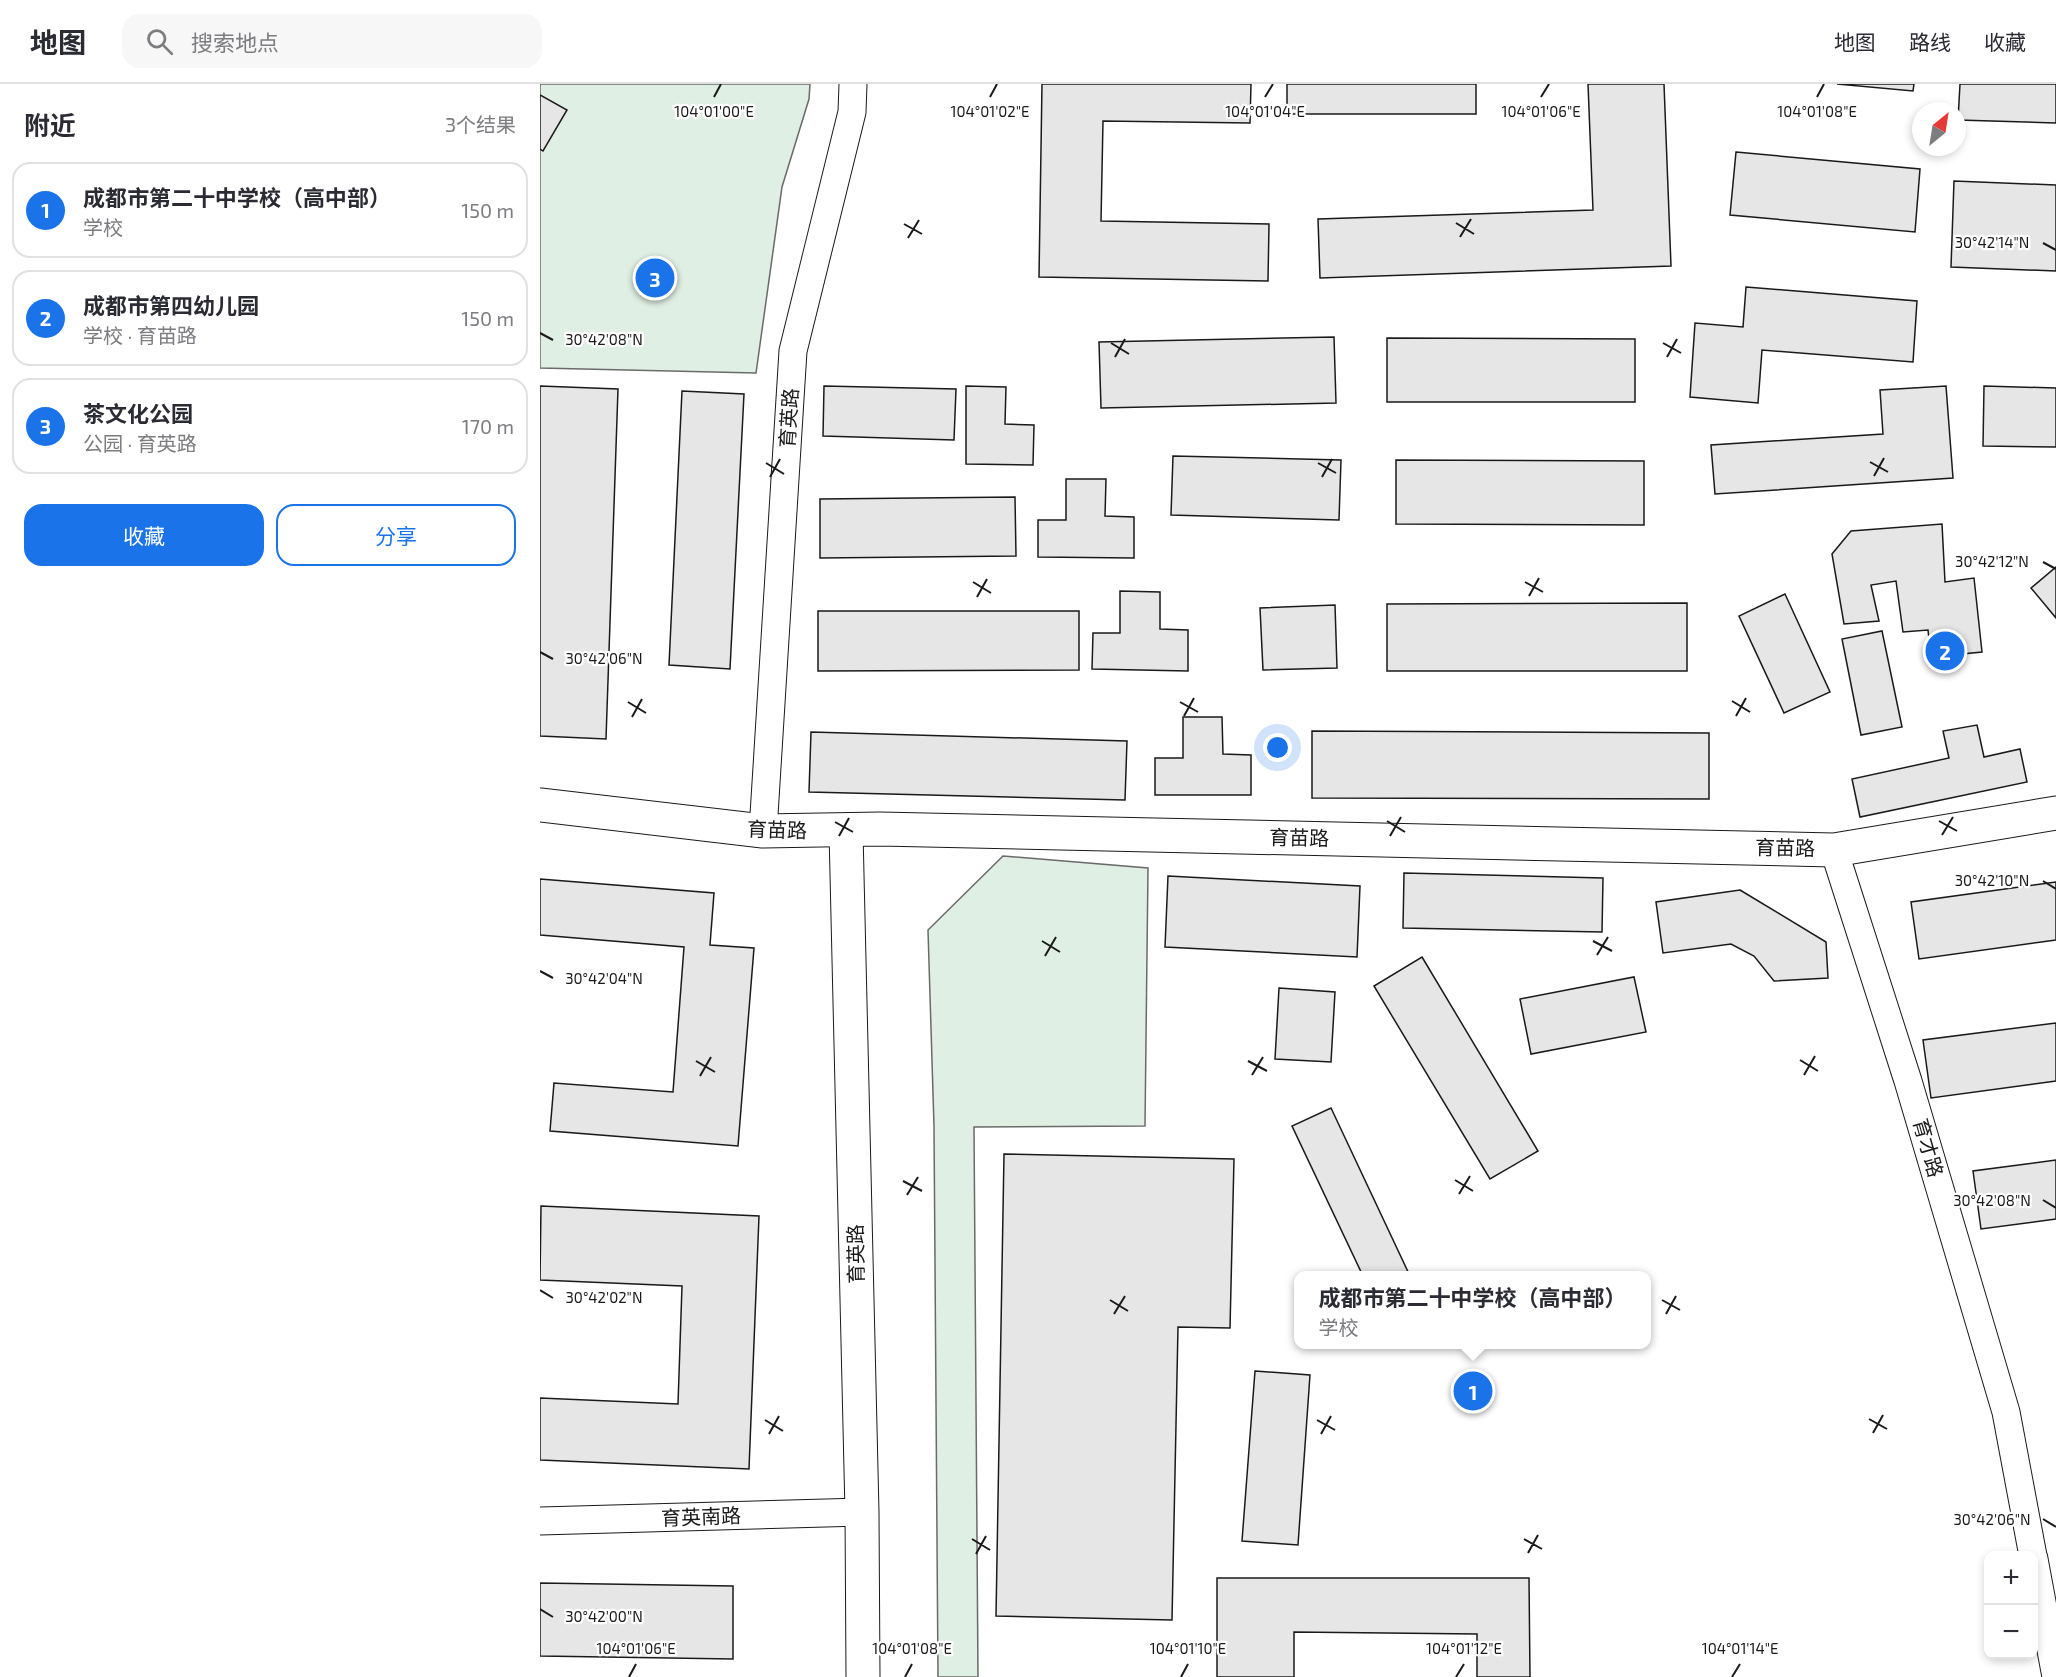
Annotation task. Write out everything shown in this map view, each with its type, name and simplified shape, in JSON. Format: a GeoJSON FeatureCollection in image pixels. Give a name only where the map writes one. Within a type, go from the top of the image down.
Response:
{"type":"FeatureCollection","features":[{"type":"Feature","properties":{"kind":"street","name":"育英路"},"geometry":{"type":"LineString","coordinates":[[763,831],[793,351],[852,112],[853,84]]}},
{"type":"Feature","properties":{"kind":"street","name":"育苗路"},"geometry":{"type":"LineString","coordinates":[[540,805],[763,831],[846,832],[892,829],[1834,850],[2056,813]]}},
{"type":"Feature","properties":{"kind":"street","name":"育英路"},"geometry":{"type":"LineString","coordinates":[[846,832],[862,1512],[863,1677]]}},
{"type":"Feature","properties":{"kind":"street","name":"育才路"},"geometry":{"type":"LineString","coordinates":[[1834,850],[1908,1081],[2006,1412],[2032,1551]]}},
{"type":"Feature","properties":{"kind":"street","name":"育英南路"},"geometry":{"type":"LineString","coordinates":[[540,1521],[862,1512]]}},
{"type":"Feature","properties":{"kind":"street","name":"育才路"},"geometry":{"type":"LineString","coordinates":[[2038,1583],[2056,1677]]}},
{"type":"Feature","properties":{"kind":"green space"},"geometry":{"type":"Polygon","coordinates":[[[540,84],[810,84],[809,99],[782,187],[756,373],[540,368],[540,84]]]}},
{"type":"Feature","properties":{"kind":"green space"},"geometry":{"type":"Polygon","coordinates":[[[1003,856],[1148,868],[1145,1126],[974,1127],[978,1677],[938,1677],[934,1126],[928,930],[1003,856]]]}},
{"type":"Feature","properties":{"kind":"building"},"geometry":{"type":"Polygon","coordinates":[[[1042,84],[1251,84],[1250,123],[1103,121],[1101,221],[1269,224],[1268,281],[1039,277],[1042,84]]]}},
{"type":"Feature","properties":{"kind":"building"},"geometry":{"type":"Polygon","coordinates":[[[1287,84],[1476,84],[1476,114],[1287,114],[1287,84]]]}},
{"type":"Feature","properties":{"kind":"building"},"geometry":{"type":"Polygon","coordinates":[[[1588,84],[1664,84],[1671,266],[1320,278],[1318,219],[1593,210],[1588,84]]]}},
{"type":"Feature","properties":{"kind":"building"},"geometry":{"type":"Polygon","coordinates":[[[1837,84],[1914,84],[1913,91],[1837,84]]]}},
{"type":"Feature","properties":{"kind":"building"},"geometry":{"type":"Polygon","coordinates":[[[1960,84],[2056,84],[2056,123],[1966,120],[1966,102],[1959,102],[1960,84]]]}},
{"type":"Feature","properties":{"kind":"building"},"geometry":{"type":"Polygon","coordinates":[[[540,95],[567,110],[543,151],[540,149],[540,95]]]}},
{"type":"Feature","properties":{"kind":"building"},"geometry":{"type":"Polygon","coordinates":[[[1736,152],[1920,169],[1915,232],[1730,215],[1736,152]]]}},
{"type":"Feature","properties":{"kind":"building"},"geometry":{"type":"Polygon","coordinates":[[[1954,181],[2056,185],[2056,271],[1951,267],[1954,181]]]}},
{"type":"Feature","properties":{"kind":"building"},"geometry":{"type":"Polygon","coordinates":[[[1746,287],[1917,301],[1913,362],[1762,350],[1758,403],[1690,397],[1695,323],[1743,327],[1746,287]]]}},
{"type":"Feature","properties":{"kind":"building"},"geometry":{"type":"Polygon","coordinates":[[[1334,337],[1336,403],[1101,408],[1099,342],[1334,337]]]}},
{"type":"Feature","properties":{"kind":"building"},"geometry":{"type":"Polygon","coordinates":[[[1387,338],[1635,339],[1635,402],[1387,402],[1387,338]]]}},
{"type":"Feature","properties":{"kind":"building"},"geometry":{"type":"Polygon","coordinates":[[[540,386],[618,389],[606,739],[540,736],[540,386]]]}},
{"type":"Feature","properties":{"kind":"building"},"geometry":{"type":"Polygon","coordinates":[[[824,386],[956,389],[954,440],[823,436],[824,386]]]}},
{"type":"Feature","properties":{"kind":"building"},"geometry":{"type":"Polygon","coordinates":[[[966,386],[1006,387],[1005,424],[1034,425],[1033,465],[966,464],[966,386]]]}},
{"type":"Feature","properties":{"kind":"building"},"geometry":{"type":"Polygon","coordinates":[[[1946,386],[1953,478],[1715,494],[1711,445],[1883,434],[1880,390],[1946,386]]]}},
{"type":"Feature","properties":{"kind":"building"},"geometry":{"type":"Polygon","coordinates":[[[1984,386],[2056,388],[2056,447],[1983,446],[1984,386]]]}},
{"type":"Feature","properties":{"kind":"building"},"geometry":{"type":"Polygon","coordinates":[[[682,391],[744,394],[730,669],[669,665],[682,391]]]}},
{"type":"Feature","properties":{"kind":"building"},"geometry":{"type":"Polygon","coordinates":[[[1173,456],[1341,460],[1339,520],[1171,515],[1173,456]]]}},
{"type":"Feature","properties":{"kind":"building"},"geometry":{"type":"Polygon","coordinates":[[[1396,460],[1644,461],[1644,525],[1396,524],[1396,460]]]}},
{"type":"Feature","properties":{"kind":"building"},"geometry":{"type":"Polygon","coordinates":[[[1066,479],[1106,479],[1105,516],[1134,517],[1134,558],[1038,557],[1038,520],[1066,520],[1066,479]]]}},
{"type":"Feature","properties":{"kind":"building"},"geometry":{"type":"Polygon","coordinates":[[[1015,497],[1016,556],[820,558],[820,499],[1015,497]]]}},
{"type":"Feature","properties":{"kind":"building"},"geometry":{"type":"Polygon","coordinates":[[[1942,524],[1945,582],[1974,578],[1982,652],[1931,657],[1928,630],[1903,632],[1896,581],[1871,585],[1879,621],[1844,624],[1832,554],[1851,531],[1942,524]]]}},
{"type":"Feature","properties":{"kind":"building"},"geometry":{"type":"Polygon","coordinates":[[[2056,567],[2056,618],[2031,588],[2056,567]]]}},
{"type":"Feature","properties":{"kind":"building"},"geometry":{"type":"Polygon","coordinates":[[[1120,591],[1160,592],[1160,629],[1188,630],[1188,671],[1092,669],[1093,633],[1120,633],[1120,591]]]}},
{"type":"Feature","properties":{"kind":"building"},"geometry":{"type":"Polygon","coordinates":[[[1785,594],[1830,692],[1784,713],[1739,616],[1785,594]]]}},
{"type":"Feature","properties":{"kind":"building"},"geometry":{"type":"Polygon","coordinates":[[[1687,603],[1687,671],[1387,671],[1387,604],[1687,603]]]}},
{"type":"Feature","properties":{"kind":"building"},"geometry":{"type":"Polygon","coordinates":[[[1335,605],[1337,668],[1263,670],[1260,608],[1335,605]]]}},
{"type":"Feature","properties":{"kind":"building"},"geometry":{"type":"Polygon","coordinates":[[[818,611],[1079,611],[1079,670],[818,671],[818,611]]]}},
{"type":"Feature","properties":{"kind":"building"},"geometry":{"type":"Polygon","coordinates":[[[1882,631],[1902,727],[1861,735],[1842,639],[1882,631]]]}},
{"type":"Feature","properties":{"kind":"building"},"geometry":{"type":"Polygon","coordinates":[[[1183,717],[1222,717],[1223,754],[1251,755],[1251,795],[1155,795],[1155,758],[1183,758],[1183,717]]]}},
{"type":"Feature","properties":{"kind":"building"},"geometry":{"type":"Polygon","coordinates":[[[1977,725],[1984,757],[2020,749],[2027,782],[1860,817],[1852,779],[1949,758],[1943,731],[1977,725]]]}},
{"type":"Feature","properties":{"kind":"building"},"geometry":{"type":"Polygon","coordinates":[[[1312,731],[1709,733],[1709,799],[1312,798],[1312,731]]]}},
{"type":"Feature","properties":{"kind":"building"},"geometry":{"type":"Polygon","coordinates":[[[811,732],[1127,741],[1125,800],[809,792],[811,732]]]}},
{"type":"Feature","properties":{"kind":"building"},"geometry":{"type":"Polygon","coordinates":[[[1404,873],[1603,878],[1602,932],[1403,928],[1404,873]]]}},
{"type":"Feature","properties":{"kind":"building"},"geometry":{"type":"Polygon","coordinates":[[[1168,876],[1360,886],[1357,957],[1165,947],[1168,876]]]}},
{"type":"Feature","properties":{"kind":"building"},"geometry":{"type":"Polygon","coordinates":[[[540,879],[714,893],[710,945],[754,948],[738,1146],[550,1131],[554,1083],[673,1092],[684,947],[540,935],[540,879]]]}},
{"type":"Feature","properties":{"kind":"building"},"geometry":{"type":"Polygon","coordinates":[[[2056,882],[2056,940],[1919,959],[1911,902],[2056,882]]]}},
{"type":"Feature","properties":{"kind":"building"},"geometry":{"type":"Polygon","coordinates":[[[1740,890],[1826,942],[1828,978],[1774,981],[1754,956],[1731,944],[1663,953],[1656,902],[1740,890]]]}},
{"type":"Feature","properties":{"kind":"building"},"geometry":{"type":"Polygon","coordinates":[[[1422,957],[1538,1151],[1490,1179],[1374,986],[1422,957]]]}},
{"type":"Feature","properties":{"kind":"building"},"geometry":{"type":"Polygon","coordinates":[[[1634,977],[1646,1032],[1531,1054],[1520,999],[1634,977]]]}},
{"type":"Feature","properties":{"kind":"building"},"geometry":{"type":"Polygon","coordinates":[[[1279,988],[1335,992],[1331,1062],[1275,1059],[1279,988]]]}},
{"type":"Feature","properties":{"kind":"building"},"geometry":{"type":"Polygon","coordinates":[[[2056,1023],[2056,1081],[1931,1098],[1923,1040],[2056,1023]]]}},
{"type":"Feature","properties":{"kind":"building"},"geometry":{"type":"Polygon","coordinates":[[[1331,1108],[1408,1271],[1361,1271],[1292,1126],[1331,1108]]]}},
{"type":"Feature","properties":{"kind":"building"},"geometry":{"type":"Polygon","coordinates":[[[1004,1154],[1234,1159],[1230,1328],[1178,1327],[1172,1620],[996,1616],[1004,1154]]]}},
{"type":"Feature","properties":{"kind":"building"},"geometry":{"type":"Polygon","coordinates":[[[2056,1160],[2056,1219],[1981,1229],[1973,1171],[2056,1160]]]}},
{"type":"Feature","properties":{"kind":"building"},"geometry":{"type":"Polygon","coordinates":[[[541,1206],[759,1216],[749,1469],[540,1460],[540,1398],[678,1404],[682,1286],[540,1280],[541,1206]]]}},
{"type":"Feature","properties":{"kind":"building"},"geometry":{"type":"Polygon","coordinates":[[[1255,1371],[1310,1375],[1298,1545],[1242,1541],[1255,1371]]]}},
{"type":"Feature","properties":{"kind":"building"},"geometry":{"type":"Polygon","coordinates":[[[1217,1578],[1529,1578],[1530,1677],[1477,1677],[1477,1634],[1294,1632],[1294,1677],[1217,1677],[1217,1578]]]}},
{"type":"Feature","properties":{"kind":"building"},"geometry":{"type":"Polygon","coordinates":[[[540,1583],[733,1586],[733,1659],[540,1656],[540,1583]]]}},
{"type":"Feature","properties":{"kind":"place","name":"茶文化公园"},"geometry":{"type":"Point","coordinates":[655,278]}},
{"type":"Feature","properties":{"kind":"place","name":"成都市第四幼儿园"},"geometry":{"type":"Point","coordinates":[1945,651]}},
{"type":"Feature","properties":{"kind":"place","name":"成都市第二十中学校（高中部）"},"geometry":{"type":"Point","coordinates":[1473,1391]}}]}
